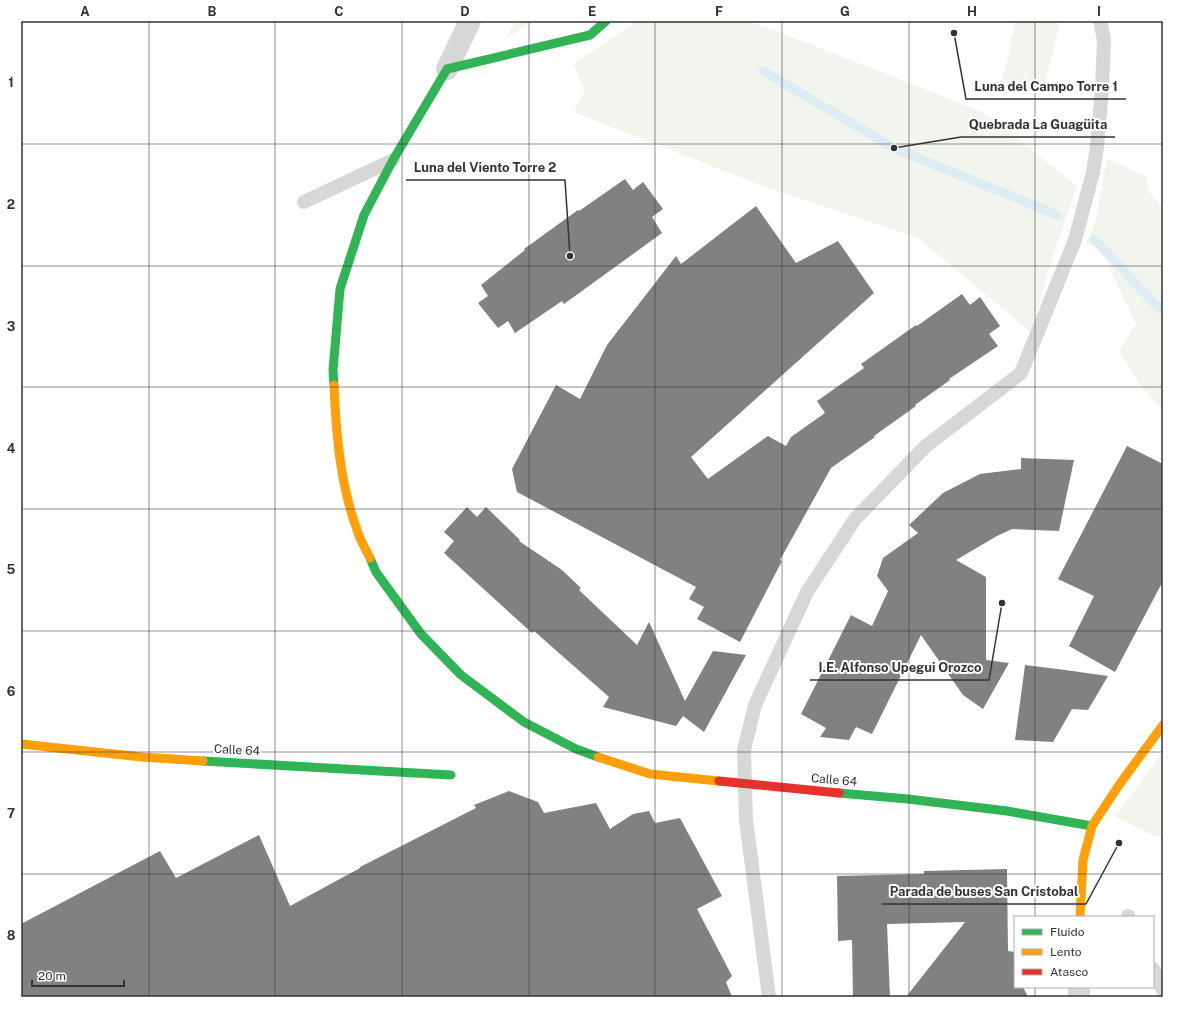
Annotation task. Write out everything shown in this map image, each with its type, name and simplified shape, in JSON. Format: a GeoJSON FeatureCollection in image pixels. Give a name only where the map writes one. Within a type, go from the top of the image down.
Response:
{"type":"FeatureCollection","features":[{"type":"Feature","properties":{"kind":"street"},"geometry":{"type":"LineString","coordinates":[[447,68],[470,21]]}},
{"type":"Feature","properties":{"kind":"street"},"geometry":{"type":"LineString","coordinates":[[447,68],[590,35],[606,21]]}},
{"type":"Feature","properties":{"kind":"street","name":"Calle 64"},"geometry":{"type":"LineString","coordinates":[[447,68],[364,215],[340,289],[333,370],[336,430],[344,484],[356,528],[376,572],[421,634],[461,675],[524,722],[576,749],[650,774],[908,799],[1007,811],[1092,826]]}},
{"type":"Feature","properties":{"kind":"street"},"geometry":{"type":"LineString","coordinates":[[1080,916],[1083,860],[1092,826],[1118,785],[1163,725]]}},
{"type":"Feature","properties":{"kind":"street","name":"Calle 64"},"geometry":{"type":"LineString","coordinates":[[21,744],[142,757],[451,775]]}},
{"type":"Feature","properties":{"kind":"lane"},"geometry":{"type":"LineString","coordinates":[[768,997],[746,820],[744,750],[755,705],[807,592],[855,519],[926,446],[1021,373],[1075,240],[1093,172],[1097,147],[1102,88],[1104,40],[1100,21]]}},
{"type":"Feature","properties":{"kind":"lane"},"geometry":{"type":"LineString","coordinates":[[304,202],[394,160]]}},
{"type":"Feature","properties":{"kind":"lane"},"geometry":{"type":"LineString","coordinates":[[1154,971],[1163,990]]}},
{"type":"Feature","properties":{"kind":"shaded area"},"geometry":{"type":"Polygon","coordinates":[[[516,21],[533,21],[505,40],[516,21]]]}},
{"type":"Feature","properties":{"kind":"shaded area"},"geometry":{"type":"Polygon","coordinates":[[[637,21],[747,21],[784,34],[985,113],[1077,186],[1050,265],[1031,332],[918,238],[765,187],[574,112],[585,90],[573,64],[637,21]]]}},
{"type":"Feature","properties":{"kind":"shaded area"},"geometry":{"type":"Polygon","coordinates":[[[1016,21],[1061,21],[1044,89],[1002,79],[1016,21]]]}},
{"type":"Feature","properties":{"kind":"shaded area"},"geometry":{"type":"Polygon","coordinates":[[[1107,159],[1148,177],[1147,189],[1163,210],[1163,410],[1139,382],[1119,351],[1136,324],[1111,271],[1104,250],[1086,243],[1095,224],[1107,159]]]}},
{"type":"Feature","properties":{"kind":"shaded area"},"geometry":{"type":"Polygon","coordinates":[[[1163,752],[1163,836],[1155,836],[1115,817],[1163,752]]]}},
{"type":"Feature","properties":{"kind":"building"},"geometry":{"type":"Polygon","coordinates":[[[625,179],[633,190],[643,182],[663,209],[652,217],[662,233],[564,304],[562,301],[515,333],[508,321],[498,328],[478,303],[488,296],[481,285],[525,250],[524,249],[578,210],[579,211],[625,179]]]}},
{"type":"Feature","properties":{"kind":"building"},"geometry":{"type":"Polygon","coordinates":[[[756,206],[796,263],[838,241],[874,293],[691,457],[708,479],[768,436],[786,446],[791,437],[825,413],[817,401],[864,368],[861,364],[962,294],[970,305],[980,297],[1000,326],[989,334],[998,346],[949,379],[950,380],[915,405],[916,406],[874,436],[875,437],[831,468],[780,560],[782,561],[740,642],[697,619],[704,607],[689,599],[696,587],[517,492],[512,469],[556,385],[580,399],[607,345],[676,256],[681,264],[756,206]]]}},
{"type":"Feature","properties":{"kind":"building"},"geometry":{"type":"Polygon","coordinates":[[[1127,446],[1163,464],[1163,581],[1115,672],[1069,646],[1094,596],[1058,579],[1127,446]]]}},
{"type":"Feature","properties":{"kind":"building"},"geometry":{"type":"Polygon","coordinates":[[[1021,458],[1074,460],[1059,531],[1012,529],[956,560],[986,577],[986,660],[1009,663],[983,709],[963,695],[921,635],[872,734],[856,727],[849,740],[820,737],[826,728],[801,714],[851,615],[872,626],[888,591],[877,576],[883,558],[918,533],[909,525],[943,493],[980,474],[1021,469],[1021,458]]]}},
{"type":"Feature","properties":{"kind":"building"},"geometry":{"type":"Polygon","coordinates":[[[467,507],[477,517],[486,507],[520,540],[519,541],[562,570],[581,588],[579,590],[637,645],[649,622],[685,701],[713,651],[746,655],[704,732],[683,716],[676,726],[603,707],[609,697],[534,631],[532,633],[444,553],[454,541],[444,532],[467,507]]]}},
{"type":"Feature","properties":{"kind":"building"},"geometry":{"type":"Polygon","coordinates":[[[1025,665],[1108,676],[1088,710],[1072,709],[1053,742],[1015,740],[1025,665]]]}},
{"type":"Feature","properties":{"kind":"building"},"geometry":{"type":"Polygon","coordinates":[[[509,791],[538,802],[544,813],[596,803],[610,829],[633,814],[649,811],[655,823],[680,818],[722,896],[697,909],[732,976],[726,982],[732,997],[21,997],[21,924],[160,851],[176,878],[259,835],[290,906],[360,867],[476,808],[474,805],[509,791]]]}},
{"type":"Feature","properties":{"kind":"building"},"geometry":{"type":"Polygon","coordinates":[[[1007,869],[1008,951],[1014,952],[1014,988],[1024,988],[1028,997],[906,997],[965,922],[887,924],[890,997],[853,997],[852,940],[838,941],[837,876],[924,874],[924,871],[1007,869]]]}},
{"type":"Feature","properties":{"kind":"waterway"},"geometry":{"type":"LineString","coordinates":[[763,71],[894,148],[1057,215]]}},
{"type":"Feature","properties":{"kind":"waterway"},"geometry":{"type":"LineString","coordinates":[[1094,239],[1154,303],[1163,310]]}},
{"type":"Feature","properties":{"kind":"traffic: fast"},"geometry":{"type":"LineString","coordinates":[[334,385],[333,370],[340,289],[364,215],[393,160],[447,69],[590,35],[606,21]]}},
{"type":"Feature","properties":{"kind":"traffic: fast"},"geometry":{"type":"LineString","coordinates":[[370,558],[376,572],[421,634],[461,675],[524,722],[576,749],[598,757]]}},
{"type":"Feature","properties":{"kind":"traffic: fast"},"geometry":{"type":"LineString","coordinates":[[203,761],[451,775]]}},
{"type":"Feature","properties":{"kind":"traffic: fast"},"geometry":{"type":"LineString","coordinates":[[839,793],[908,799],[1007,811],[1092,826]]}},
{"type":"Feature","properties":{"kind":"traffic: slow"},"geometry":{"type":"LineString","coordinates":[[334,385],[336,421],[346,493],[357,531],[370,558]]}},
{"type":"Feature","properties":{"kind":"traffic: slow"},"geometry":{"type":"LineString","coordinates":[[1080,916],[1083,860],[1092,826],[1119,785],[1163,725]]}},
{"type":"Feature","properties":{"kind":"traffic: slow"},"geometry":{"type":"LineString","coordinates":[[21,744],[142,757],[203,761]]}},
{"type":"Feature","properties":{"kind":"traffic: slow"},"geometry":{"type":"LineString","coordinates":[[598,757],[650,774],[719,781]]}},
{"type":"Feature","properties":{"kind":"traffic: jam"},"geometry":{"type":"LineString","coordinates":[[719,781],[839,793]]}},
{"type":"Feature","properties":{"kind":"place","name":"Luna del Campo Torre 1"},"geometry":{"type":"Point","coordinates":[954,33]}},
{"type":"Feature","properties":{"kind":"place","name":"Quebrada La Guagüita"},"geometry":{"type":"Point","coordinates":[894,148]}},
{"type":"Feature","properties":{"kind":"place","name":"Luna del Viento Torre 2"},"geometry":{"type":"Point","coordinates":[570,256]}},
{"type":"Feature","properties":{"kind":"place","name":"I.E. Alfonso Upegui Orozco"},"geometry":{"type":"Point","coordinates":[1002,603]}},
{"type":"Feature","properties":{"kind":"place","name":"Parada de buses San Cristobal"},"geometry":{"type":"Point","coordinates":[1119,843]}}]}
